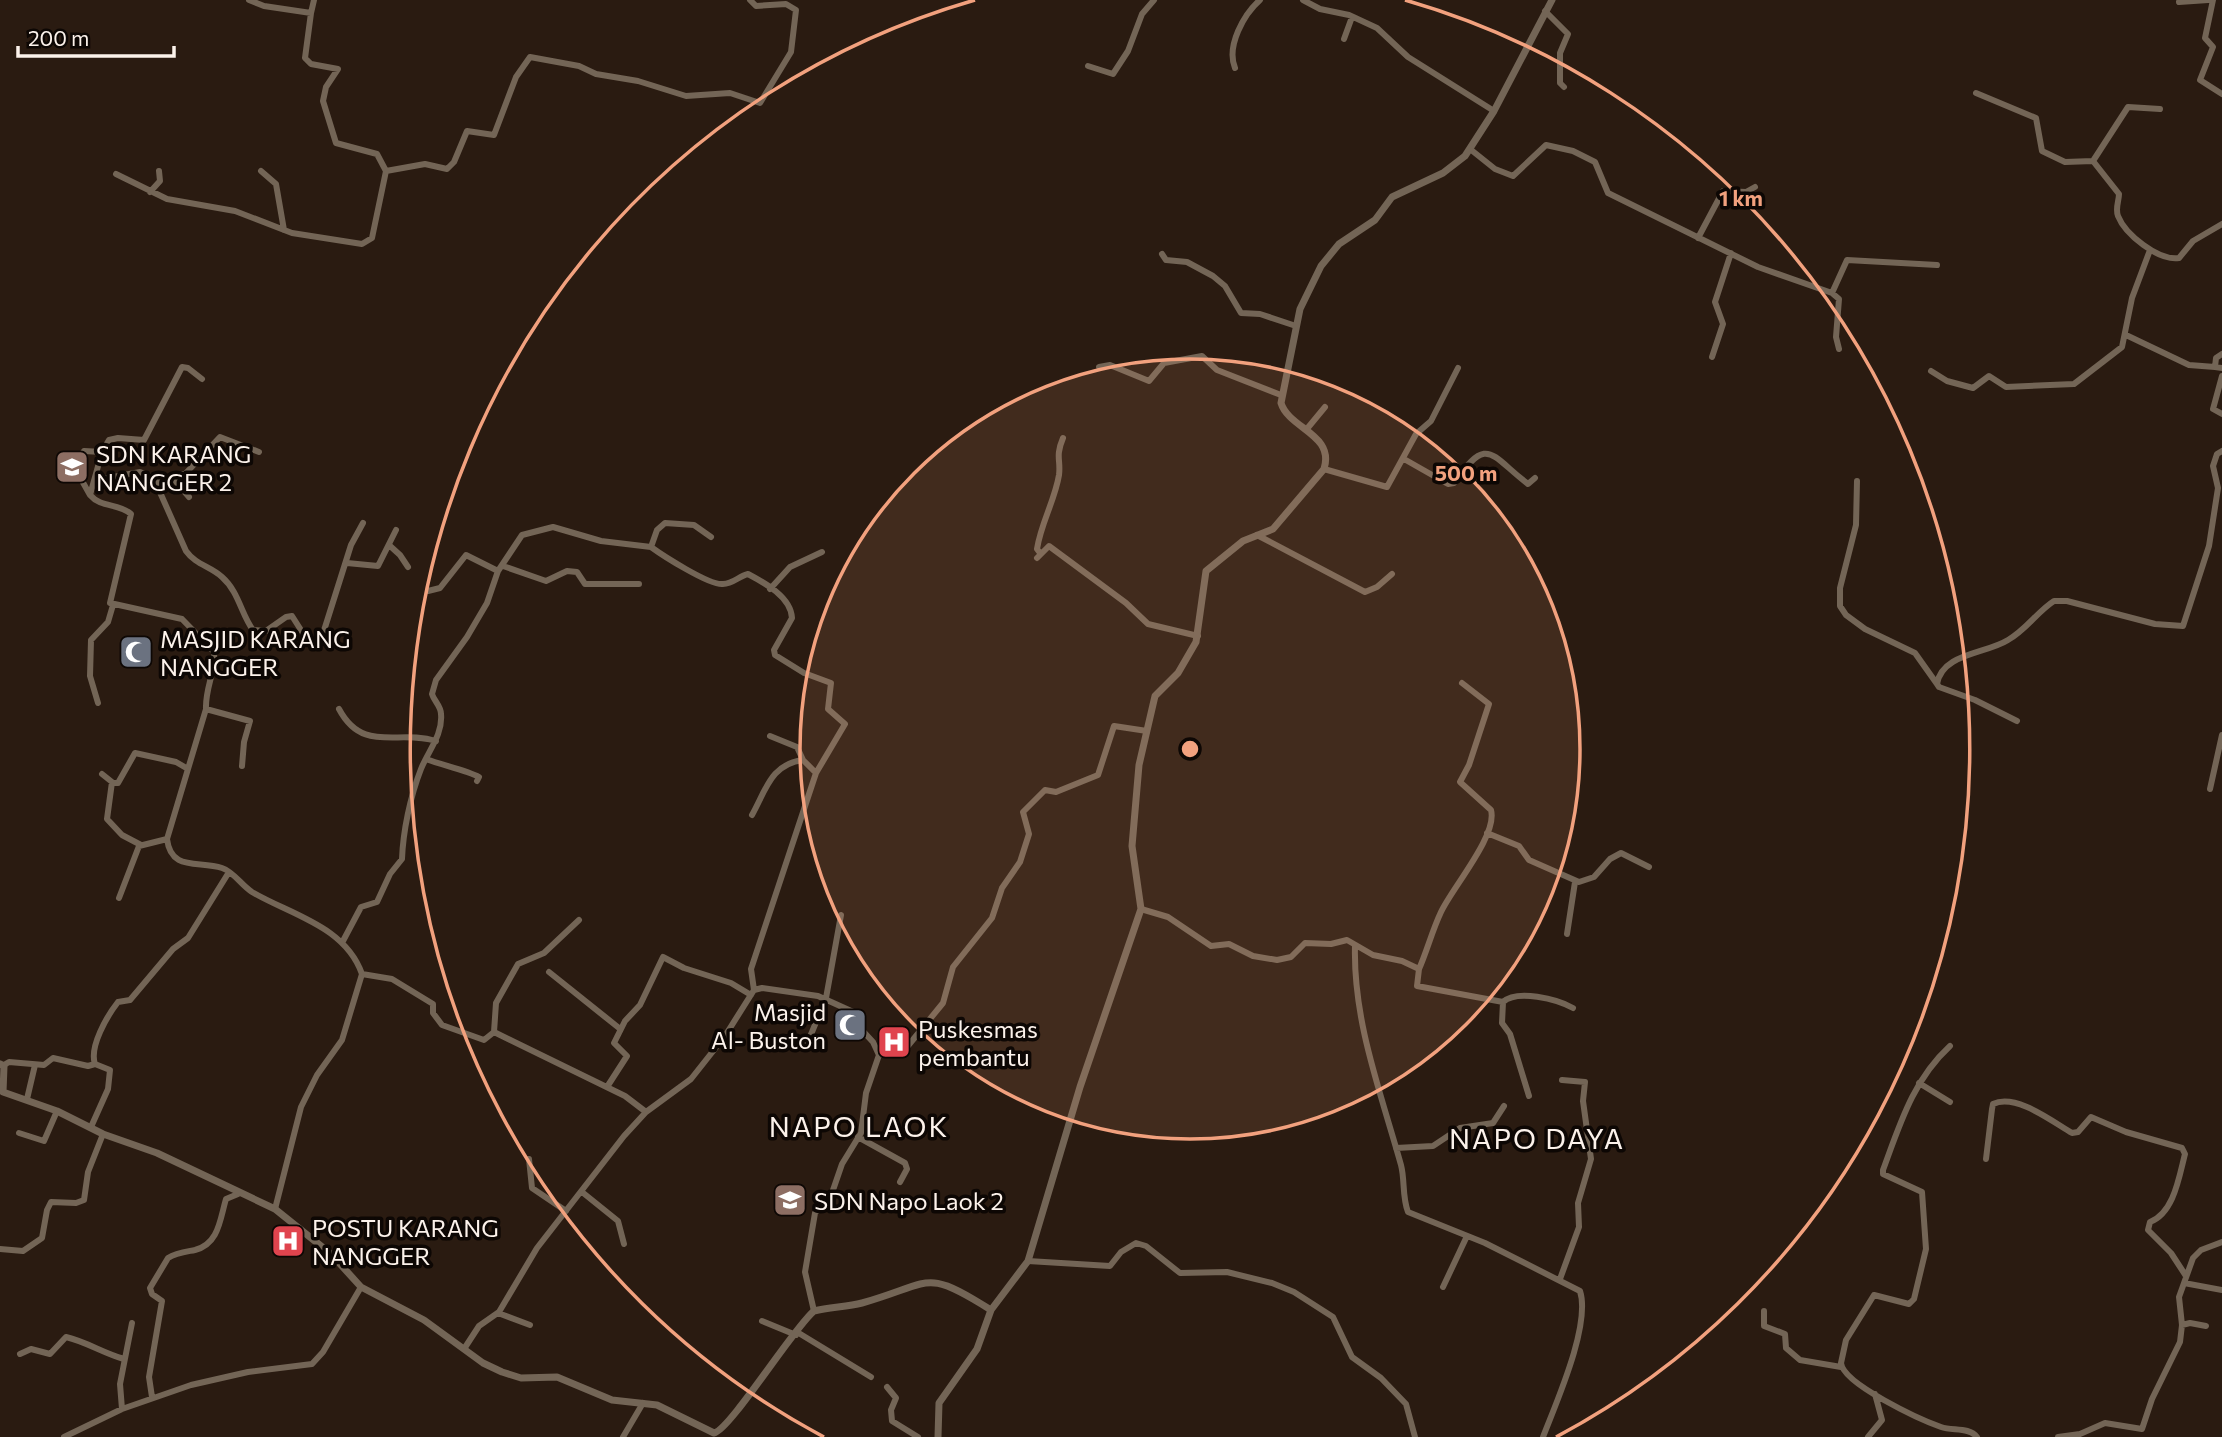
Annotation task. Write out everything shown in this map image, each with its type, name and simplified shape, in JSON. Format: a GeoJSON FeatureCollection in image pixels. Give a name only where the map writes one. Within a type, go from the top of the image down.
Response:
{"type":"FeatureCollection","features":[{"type":"Feature","properties":{"kind":"street"},"geometry":{"type":"LineString","coordinates":[[249,0],[312,13]]}},
{"type":"Feature","properties":{"kind":"street"},"geometry":{"type":"LineString","coordinates":[[116,174],[150,192],[206,208],[235,211],[284,230],[362,244],[370,240],[386,171],[377,154],[336,143],[331,117],[324,112],[324,96],[337,67],[311,64],[305,58],[314,0]]}},
{"type":"Feature","properties":{"kind":"street"},"geometry":{"type":"LineString","coordinates":[[386,171],[425,164],[449,168],[467,131],[494,135],[516,77],[527,60],[534,57],[638,81],[686,96],[730,93],[760,103],[790,52],[796,10],[786,4],[755,6],[750,0]]}},
{"type":"Feature","properties":{"kind":"street"},"geometry":{"type":"LineString","coordinates":[[1088,65],[1113,74],[1128,51],[1142,14],[1154,0]]}},
{"type":"Feature","properties":{"kind":"street"},"geometry":{"type":"LineString","coordinates":[[1235,68],[1234,42],[1250,9],[1260,0]]}},
{"type":"Feature","properties":{"kind":"street"},"geometry":{"type":"LineString","coordinates":[[1303,0],[1320,9],[1352,17],[1377,28],[1408,57],[1494,111]]}},
{"type":"Feature","properties":{"kind":"street"},"geometry":{"type":"LineString","coordinates":[[938,1437],[939,1403],[977,1349],[991,1310],[1028,1261],[1080,1087],[1142,909],[1132,846],[1139,765],[1155,695],[1178,673],[1198,636],[1206,571],[1225,552],[1279,523],[1324,469],[1326,457],[1322,444],[1284,412],[1281,394],[1300,309],[1321,266],[1339,244],[1375,220],[1392,197],[1443,173],[1468,151],[1494,111],[1552,0]]}},
{"type":"Feature","properties":{"kind":"street"},"geometry":{"type":"LineString","coordinates":[[2179,2],[2208,0]]}},
{"type":"Feature","properties":{"kind":"street"},"geometry":{"type":"LineString","coordinates":[[2213,0],[2205,38],[2213,47],[2200,80],[2222,94]]}},
{"type":"Feature","properties":{"kind":"street"},"geometry":{"type":"LineString","coordinates":[[1545,11],[1568,34],[1560,53],[1560,80],[1564,87]]}},
{"type":"Feature","properties":{"kind":"street"},"geometry":{"type":"LineString","coordinates":[[1345,39],[1352,17]]}},
{"type":"Feature","properties":{"kind":"street"},"geometry":{"type":"LineString","coordinates":[[1976,93],[2036,118],[2042,151],[2065,162],[2093,161]]}},
{"type":"Feature","properties":{"kind":"street"},"geometry":{"type":"LineString","coordinates":[[2093,161],[2128,107],[2160,109]]}},
{"type":"Feature","properties":{"kind":"street"},"geometry":{"type":"LineString","coordinates":[[1468,151],[1495,169],[1513,176],[1546,145],[1573,150],[1598,165],[1608,193],[1758,267],[1832,293],[1839,299],[1839,349]]}},
{"type":"Feature","properties":{"kind":"street"},"geometry":{"type":"LineString","coordinates":[[2093,161],[2119,194],[2116,211],[2120,220],[2150,250],[2163,256],[2179,258],[2193,242],[2222,224]]}},
{"type":"Feature","properties":{"kind":"street"},"geometry":{"type":"LineString","coordinates":[[150,192],[160,181],[159,171]]}},
{"type":"Feature","properties":{"kind":"street"},"geometry":{"type":"LineString","coordinates":[[261,172],[276,184],[284,230]]}},
{"type":"Feature","properties":{"kind":"street"},"geometry":{"type":"LineString","coordinates":[[1698,238],[1723,191],[1746,192],[1755,187]]}},
{"type":"Feature","properties":{"kind":"street"},"geometry":{"type":"LineString","coordinates":[[1931,372],[1947,381],[1973,388],[1991,376],[2006,387],[2074,384],[2120,351],[2126,335],[2132,298],[2150,250]]}},
{"type":"Feature","properties":{"kind":"street"},"geometry":{"type":"LineString","coordinates":[[1712,356],[1723,324],[1715,302],[1731,253]]}},
{"type":"Feature","properties":{"kind":"street"},"geometry":{"type":"LineString","coordinates":[[1162,254],[1166,260],[1187,262],[1213,276],[1225,286],[1241,313],[1260,314],[1296,326]]}},
{"type":"Feature","properties":{"kind":"street"},"geometry":{"type":"LineString","coordinates":[[1832,293],[1847,260],[1937,265]]}},
{"type":"Feature","properties":{"kind":"street"},"geometry":{"type":"LineString","coordinates":[[2126,335],[2189,365],[2218,368],[2216,358],[2222,354]]}},
{"type":"Feature","properties":{"kind":"street"},"geometry":{"type":"LineString","coordinates":[[1098,367],[1110,365],[1149,381],[1164,363],[1200,356],[1217,370],[1281,394]]}},
{"type":"Feature","properties":{"kind":"street"},"geometry":{"type":"LineString","coordinates":[[90,495],[102,452],[112,439],[144,440],[182,367],[188,368],[202,379]]}},
{"type":"Feature","properties":{"kind":"street"},"geometry":{"type":"LineString","coordinates":[[1324,469],[1387,487],[1416,434],[1431,421],[1458,368]]}},
{"type":"Feature","properties":{"kind":"street"},"geometry":{"type":"LineString","coordinates":[[2222,376],[2213,409],[2222,414]]}},
{"type":"Feature","properties":{"kind":"street"},"geometry":{"type":"LineString","coordinates":[[1306,430],[1325,407]]}},
{"type":"Feature","properties":{"kind":"street"},"geometry":{"type":"LineString","coordinates":[[155,481],[186,473],[220,437],[260,452]]}},
{"type":"Feature","properties":{"kind":"street"},"geometry":{"type":"LineString","coordinates":[[1063,438],[1056,462],[1059,476],[1040,529],[1038,555],[1049,545],[1126,603],[1148,624],[1198,636]]}},
{"type":"Feature","properties":{"kind":"street"},"geometry":{"type":"LineString","coordinates":[[102,452],[84,451],[80,456],[81,479],[96,502],[126,509],[131,514],[127,541],[108,599],[113,605],[182,619],[212,649],[214,665],[206,687],[205,709],[167,839],[169,851],[177,860],[229,872],[247,889],[343,942],[362,974],[342,1040],[314,1079],[301,1107],[275,1209]]}},
{"type":"Feature","properties":{"kind":"street"},"geometry":{"type":"LineString","coordinates":[[1937,684],[1946,666],[2008,640],[2054,601],[2067,601],[2154,624],[2183,626],[2209,546],[2218,488],[2213,466],[2217,454],[2222,451]]}},
{"type":"Feature","properties":{"kind":"street"},"geometry":{"type":"LineString","coordinates":[[1404,459],[1448,484],[1454,483],[1468,463],[1480,453],[1493,455],[1528,484],[1535,478]]}},
{"type":"Feature","properties":{"kind":"street"},"geometry":{"type":"LineString","coordinates":[[96,480],[140,472],[155,481],[191,559],[221,576],[231,587],[253,630],[266,631],[286,617],[292,616],[306,638],[321,640],[353,539],[363,523]]}},
{"type":"Feature","properties":{"kind":"street"},"geometry":{"type":"LineString","coordinates":[[173,478],[189,497]]}},
{"type":"Feature","properties":{"kind":"street"},"geometry":{"type":"LineString","coordinates":[[1857,481],[1857,525],[1840,588],[1840,606],[1846,615],[1865,629],[1915,653],[1937,684],[2017,721]]}},
{"type":"Feature","properties":{"kind":"street"},"geometry":{"type":"LineString","coordinates":[[651,547],[657,530],[665,523],[694,525],[711,537]]}},
{"type":"Feature","properties":{"kind":"street"},"geometry":{"type":"LineString","coordinates":[[343,942],[361,907],[376,904],[390,874],[400,863],[401,844],[419,774],[436,741],[441,713],[432,697],[436,680],[467,638],[487,603],[500,568],[522,535],[554,527],[601,541],[651,547],[663,557],[674,559],[708,582],[727,584],[746,574],[788,603],[792,618],[774,650],[775,655],[804,673],[831,683],[828,709],[845,724],[816,773],[751,969],[752,992],[726,1036],[691,1079],[646,1112],[624,1136],[537,1248],[498,1313],[478,1326],[464,1349]]}},
{"type":"Feature","properties":{"kind":"street"},"geometry":{"type":"LineString","coordinates":[[347,563],[376,566],[396,530]]}},
{"type":"Feature","properties":{"kind":"street"},"geometry":{"type":"LineString","coordinates":[[1257,535],[1365,592],[1377,587],[1392,574]]}},
{"type":"Feature","properties":{"kind":"street"},"geometry":{"type":"LineString","coordinates":[[389,545],[400,555],[408,568]]}},
{"type":"Feature","properties":{"kind":"street"},"geometry":{"type":"LineString","coordinates":[[771,589],[790,568],[822,552]]}},
{"type":"Feature","properties":{"kind":"street"},"geometry":{"type":"LineString","coordinates":[[429,591],[440,588],[466,555],[546,581],[570,571],[577,572],[585,584],[639,584]]}},
{"type":"Feature","properties":{"kind":"street"},"geometry":{"type":"LineString","coordinates":[[98,703],[90,676],[91,640],[104,629],[113,605]]}},
{"type":"Feature","properties":{"kind":"street"},"geometry":{"type":"LineString","coordinates":[[1462,683],[1489,704],[1469,765],[1460,782],[1493,813],[1488,833],[1441,912],[1419,969],[1417,986],[1503,1002],[1514,996],[1548,1000],[1573,1008]]}},
{"type":"Feature","properties":{"kind":"street"},"geometry":{"type":"LineString","coordinates":[[205,709],[250,721],[244,742],[242,766]]}},
{"type":"Feature","properties":{"kind":"street"},"geometry":{"type":"LineString","coordinates":[[339,709],[347,724],[367,735],[393,739],[421,737],[436,741]]}},
{"type":"Feature","properties":{"kind":"street"},"geometry":{"type":"LineString","coordinates":[[879,1055],[907,1047],[943,1003],[953,967],[992,918],[1002,888],[1020,862],[1028,834],[1023,812],[1045,790],[1056,792],[1098,775],[1115,725],[1147,732]]}},
{"type":"Feature","properties":{"kind":"street"},"geometry":{"type":"LineString","coordinates":[[2210,789],[2219,764],[2222,735]]}},
{"type":"Feature","properties":{"kind":"street"},"geometry":{"type":"LineString","coordinates":[[770,736],[797,747],[803,760],[816,773]]}},
{"type":"Feature","properties":{"kind":"street"},"geometry":{"type":"LineString","coordinates":[[102,774],[112,783],[118,783],[135,753],[176,762],[188,769]]}},
{"type":"Feature","properties":{"kind":"street"},"geometry":{"type":"LineString","coordinates":[[426,759],[452,770],[473,774],[479,777],[477,781]]}},
{"type":"Feature","properties":{"kind":"street"},"geometry":{"type":"LineString","coordinates":[[751,815],[774,772],[786,764],[803,760]]}},
{"type":"Feature","properties":{"kind":"street"},"geometry":{"type":"LineString","coordinates":[[112,783],[107,819],[122,835],[141,845],[167,839]]}},
{"type":"Feature","properties":{"kind":"street"},"geometry":{"type":"LineString","coordinates":[[1488,833],[1519,846],[1529,860],[1575,882],[1594,877],[1610,859],[1621,853],[1649,867]]}},
{"type":"Feature","properties":{"kind":"street"},"geometry":{"type":"LineString","coordinates":[[119,898],[141,845]]}},
{"type":"Feature","properties":{"kind":"street"},"geometry":{"type":"LineString","coordinates":[[95,1064],[94,1054],[111,1010],[119,1001],[130,1000],[173,949],[188,939],[229,872]]}},
{"type":"Feature","properties":{"kind":"street"},"geometry":{"type":"LineString","coordinates":[[1567,934],[1575,882]]}},
{"type":"Feature","properties":{"kind":"street"},"geometry":{"type":"LineString","coordinates":[[1142,909],[1168,917],[1211,946],[1229,944],[1268,959],[1291,957],[1305,943],[1331,944],[1347,940],[1355,946],[1419,969]]}},
{"type":"Feature","properties":{"kind":"street"},"geometry":{"type":"LineString","coordinates":[[805,1049],[827,998],[841,915]]}},
{"type":"Feature","properties":{"kind":"street"},"geometry":{"type":"LineString","coordinates":[[362,974],[392,979],[432,1003],[433,1013],[444,1027],[484,1040],[494,1032],[496,1003],[518,964],[544,953],[579,920]]}},
{"type":"Feature","properties":{"kind":"street"},"geometry":{"type":"LineString","coordinates":[[1355,946],[1357,1002],[1405,1184],[1408,1212],[1560,1279],[1580,1291],[1582,1313],[1569,1371],[1543,1437]]}},
{"type":"Feature","properties":{"kind":"street"},"geometry":{"type":"LineString","coordinates":[[607,1087],[627,1056],[614,1043],[619,1028],[640,1005],[665,957],[684,968],[752,992],[770,988],[827,998],[862,1016],[861,1029],[873,1042],[879,1055],[866,1093],[864,1121],[858,1137],[842,1164],[832,1193],[816,1213],[805,1272],[814,1311]]}},
{"type":"Feature","properties":{"kind":"street"},"geometry":{"type":"LineString","coordinates":[[550,972],[619,1028]]}},
{"type":"Feature","properties":{"kind":"street"},"geometry":{"type":"LineString","coordinates":[[1503,1002],[1502,1023],[1510,1034],[1529,1096]]}},
{"type":"Feature","properties":{"kind":"street"},"geometry":{"type":"LineString","coordinates":[[494,1032],[607,1087],[646,1112]]}},
{"type":"Feature","properties":{"kind":"street"},"geometry":{"type":"LineString","coordinates":[[1841,1367],[1846,1340],[1874,1295],[1903,1304],[1909,1304],[1914,1299],[1926,1250],[1923,1192],[1885,1175],[1883,1170],[1903,1111],[1931,1064],[1950,1046]]}},
{"type":"Feature","properties":{"kind":"street"},"geometry":{"type":"LineString","coordinates":[[90,1127],[108,1089],[108,1068],[53,1058],[47,1064],[9,1062],[2,1065],[1,1091],[57,1111],[103,1134],[157,1153],[238,1194],[275,1209],[331,1254],[361,1287],[424,1320],[483,1363],[517,1377],[557,1377],[612,1399],[663,1407],[704,1430],[720,1432],[814,1311],[863,1303],[926,1281],[952,1286],[991,1310]]}},
{"type":"Feature","properties":{"kind":"street"},"geometry":{"type":"LineString","coordinates":[[27,1099],[35,1065]]}},
{"type":"Feature","properties":{"kind":"street"},"geometry":{"type":"LineString","coordinates":[[1560,1279],[1579,1227],[1578,1203],[1589,1168],[1591,1148],[1583,1101],[1585,1082],[1562,1080]]}},
{"type":"Feature","properties":{"kind":"street"},"geometry":{"type":"LineString","coordinates":[[1919,1083],[1951,1102]]}},
{"type":"Feature","properties":{"kind":"street"},"geometry":{"type":"LineString","coordinates":[[1986,1159],[1993,1104],[2001,1101],[2041,1111],[2072,1133],[2078,1132],[2091,1117],[2126,1132],[2182,1148],[2185,1154],[2178,1183],[2162,1215],[2150,1222],[2148,1230],[2171,1253],[2185,1279],[2222,1290]]}},
{"type":"Feature","properties":{"kind":"street"},"geometry":{"type":"LineString","coordinates":[[1396,1148],[1433,1146],[1460,1128],[1493,1124],[1504,1106]]}},
{"type":"Feature","properties":{"kind":"street"},"geometry":{"type":"LineString","coordinates":[[19,1133],[44,1141],[57,1111]]}},
{"type":"Feature","properties":{"kind":"street"},"geometry":{"type":"LineString","coordinates":[[0,1249],[26,1250],[42,1238],[51,1202],[76,1203],[84,1200],[88,1172],[103,1134]]}},
{"type":"Feature","properties":{"kind":"street"},"geometry":{"type":"LineString","coordinates":[[858,1137],[905,1163],[907,1168],[900,1182]]}},
{"type":"Feature","properties":{"kind":"street"},"geometry":{"type":"LineString","coordinates":[[530,1158],[532,1188],[566,1211]]}},
{"type":"Feature","properties":{"kind":"street"},"geometry":{"type":"LineString","coordinates":[[582,1192],[618,1221],[624,1244]]}},
{"type":"Feature","properties":{"kind":"street"},"geometry":{"type":"LineString","coordinates":[[152,1397],[149,1377],[162,1301],[150,1293],[150,1288],[168,1258],[202,1248],[210,1242],[217,1232],[226,1199],[238,1194]]}},
{"type":"Feature","properties":{"kind":"street"},"geometry":{"type":"LineString","coordinates":[[1443,1287],[1466,1236]]}},
{"type":"Feature","properties":{"kind":"street"},"geometry":{"type":"LineString","coordinates":[[2058,1437],[2080,1434],[2105,1423],[2141,1429],[2166,1368],[2178,1348],[2182,1325],[2179,1304],[2193,1258],[2201,1250],[2222,1242]]}},
{"type":"Feature","properties":{"kind":"street"},"geometry":{"type":"LineString","coordinates":[[1028,1261],[1110,1266],[1121,1252],[1136,1243],[1146,1246],[1180,1273],[1231,1272],[1289,1290],[1333,1317],[1352,1357],[1381,1378],[1406,1404],[1415,1437]]}},
{"type":"Feature","properties":{"kind":"street"},"geometry":{"type":"LineString","coordinates":[[2192,1268],[2193,1258]]}},
{"type":"Feature","properties":{"kind":"street"},"geometry":{"type":"LineString","coordinates":[[64,1437],[152,1397],[248,1372],[312,1364],[323,1352],[361,1287]]}},
{"type":"Feature","properties":{"kind":"street"},"geometry":{"type":"LineString","coordinates":[[1764,1311],[1762,1324],[1773,1332],[1785,1334],[1786,1349],[1797,1358],[1841,1367],[1852,1380],[1875,1394],[1943,1427],[1973,1432],[1978,1437]]}},
{"type":"Feature","properties":{"kind":"street"},"geometry":{"type":"LineString","coordinates":[[498,1313],[530,1325]]}},
{"type":"Feature","properties":{"kind":"street"},"geometry":{"type":"LineString","coordinates":[[762,1321],[796,1333],[871,1377]]}},
{"type":"Feature","properties":{"kind":"street"},"geometry":{"type":"LineString","coordinates":[[121,1409],[120,1384],[132,1323]]}},
{"type":"Feature","properties":{"kind":"street"},"geometry":{"type":"LineString","coordinates":[[2182,1325],[2190,1323],[2206,1326]]}},
{"type":"Feature","properties":{"kind":"street"},"geometry":{"type":"LineString","coordinates":[[20,1354],[31,1349],[50,1354],[66,1337],[85,1342],[99,1352],[124,1359]]}},
{"type":"Feature","properties":{"kind":"street"},"geometry":{"type":"LineString","coordinates":[[887,1387],[896,1398],[891,1410],[892,1421],[918,1437]]}},
{"type":"Feature","properties":{"kind":"street"},"geometry":{"type":"LineString","coordinates":[[1868,1437],[1882,1420],[1875,1394]]}},
{"type":"Feature","properties":{"kind":"street"},"geometry":{"type":"LineString","coordinates":[[623,1437],[643,1403]]}},
{"type":"Feature","properties":{"kind":"place","name":"SDN KARANG NANGGER 2"},"geometry":{"type":"Point","coordinates":[72,467]}},
{"type":"Feature","properties":{"kind":"place","name":"MASJID KARANG NANGGER"},"geometry":{"type":"Point","coordinates":[136,652]}},
{"type":"Feature","properties":{"kind":"place","name":"Masjid Al- Buston"},"geometry":{"type":"Point","coordinates":[850,1025]}},
{"type":"Feature","properties":{"kind":"place","name":"Puskesmas pembantu"},"geometry":{"type":"Point","coordinates":[894,1042]}},
{"type":"Feature","properties":{"kind":"place","name":"SDN Napo Laok 2"},"geometry":{"type":"Point","coordinates":[790,1200]}},
{"type":"Feature","properties":{"kind":"place","name":"POSTU KARANG NANGGER"},"geometry":{"type":"Point","coordinates":[288,1241]}},
{"type":"Feature","properties":{"kind":"district","name":"NAPO LAOK"},"geometry":{"type":"Point","coordinates":[859,1126]}},
{"type":"Feature","properties":{"kind":"district","name":"NAPO DAYA"},"geometry":{"type":"Point","coordinates":[1537,1138]}}]}
